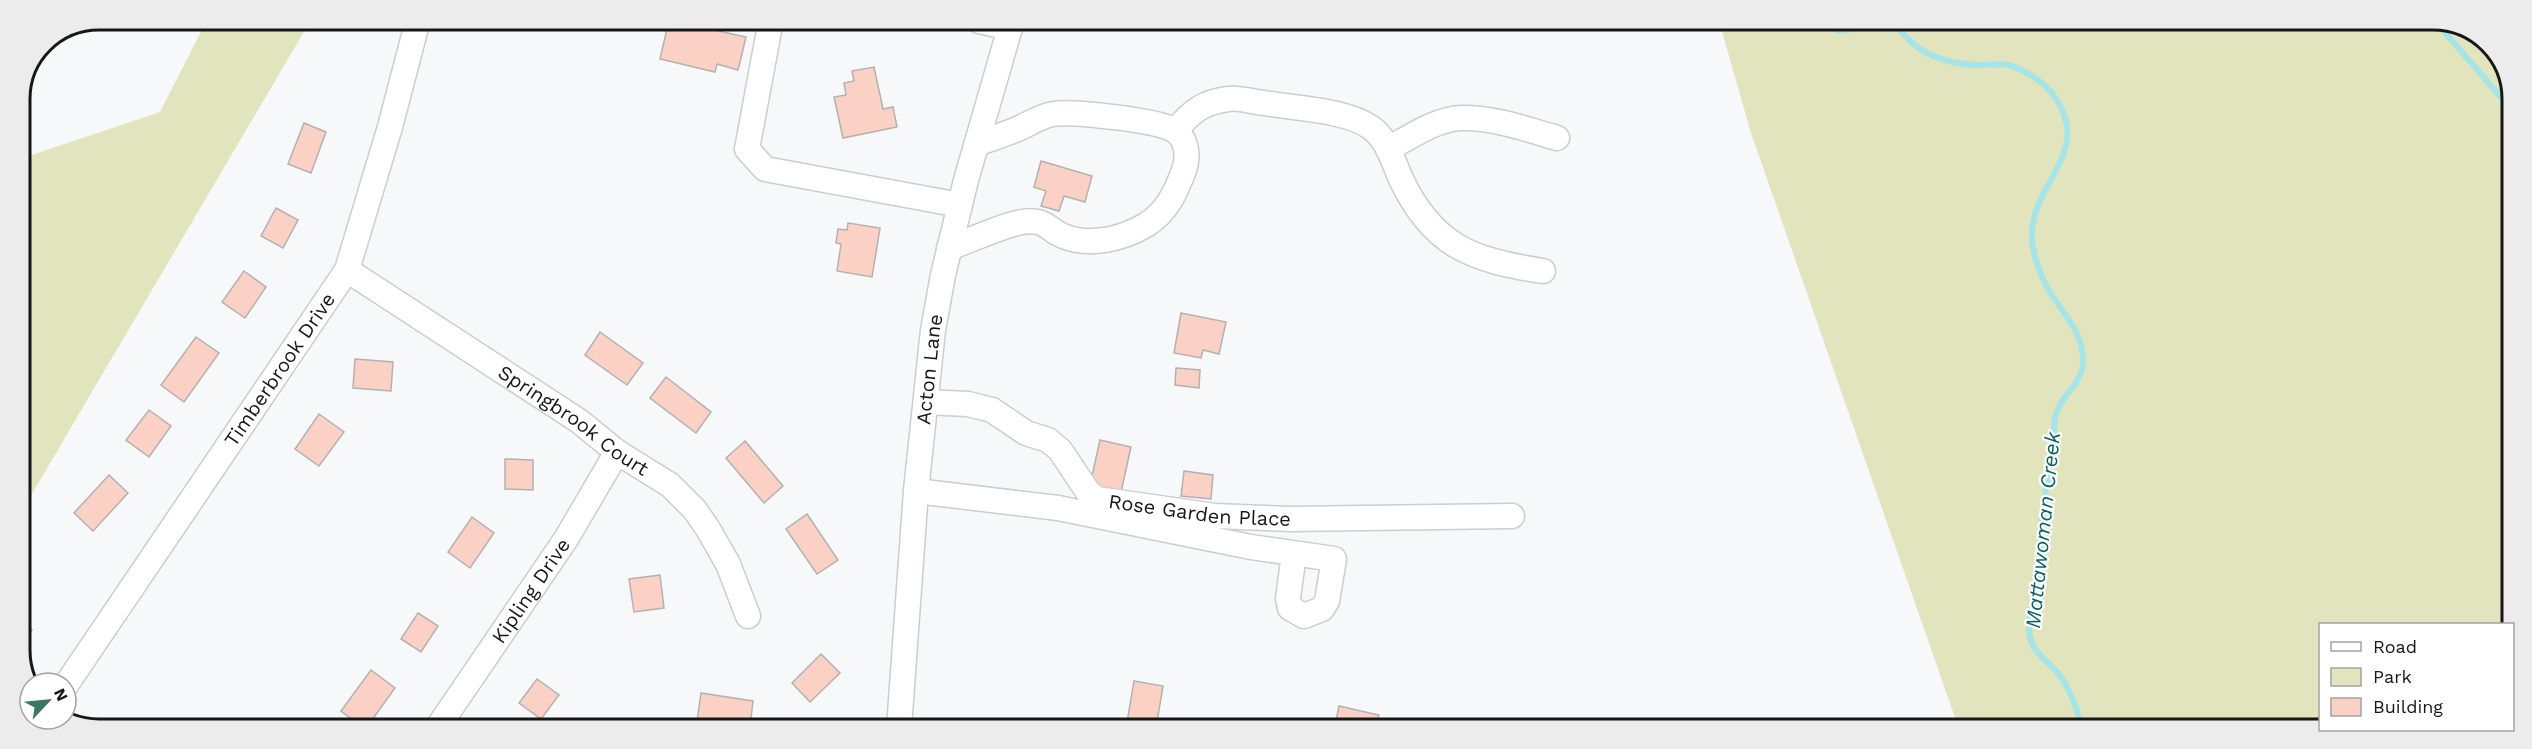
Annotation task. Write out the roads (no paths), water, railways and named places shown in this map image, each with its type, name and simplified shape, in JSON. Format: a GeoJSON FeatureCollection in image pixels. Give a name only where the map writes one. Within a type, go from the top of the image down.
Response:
{"type":"FeatureCollection","features":[{"type":"Feature","properties":{"kind":"street","name":"Timberbrook Drive"},"geometry":{"type":"LineString","coordinates":[[75,671],[347,270],[390,128],[415,30]]}},
{"type":"Feature","properties":{"kind":"street"},"geometry":{"type":"LineString","coordinates":[[769,30],[747,149],[765,169],[960,205]]}},
{"type":"Feature","properties":{"kind":"street","name":"Acton Lane"},"geometry":{"type":"LineString","coordinates":[[900,719],[916,491],[933,330],[949,248],[1009,30]]}},
{"type":"Feature","properties":{"kind":"street"},"geometry":{"type":"LineString","coordinates":[[1175,131],[1198,107],[1229,98],[1339,114],[1371,127],[1388,148],[1420,214],[1457,248],[1479,258],[1507,266],[1543,271]]}},
{"type":"Feature","properties":{"kind":"street"},"geometry":{"type":"LineString","coordinates":[[949,248],[1022,222],[1046,223],[1061,235],[1078,240],[1103,240],[1124,235],[1147,224],[1174,196],[1187,163],[1187,148],[1175,131],[1156,124],[1072,112],[1050,114],[1016,130],[977,144]]}},
{"type":"Feature","properties":{"kind":"street"},"geometry":{"type":"LineString","coordinates":[[1388,148],[1435,124],[1460,118],[1503,123],[1557,138]]}},
{"type":"Feature","properties":{"kind":"street","name":"Springbrook Court"},"geometry":{"type":"LineString","coordinates":[[347,270],[579,421],[617,452],[670,485],[695,510],[729,564],[748,616]]}},
{"type":"Feature","properties":{"kind":"street","name":"Rose Garden Place"},"geometry":{"type":"LineString","coordinates":[[926,402],[968,404],[992,410],[1026,433],[1048,440],[1060,450],[1088,492],[1097,499],[1215,516],[1290,519],[1512,516]]}},
{"type":"Feature","properties":{"kind":"street","name":"Kipling Drive"},"geometry":{"type":"LineString","coordinates":[[443,719],[566,539],[617,452]]}},
{"type":"Feature","properties":{"kind":"street"},"geometry":{"type":"LineString","coordinates":[[916,491],[1058,508],[1294,554]]}},
{"type":"Feature","properties":{"kind":"waterway","name":"Mattawoman Creek"},"geometry":{"type":"LineString","coordinates":[[1837,30],[1846,30]]}},
{"type":"Feature","properties":{"kind":"waterway","name":"Mattawoman Creek"},"geometry":{"type":"LineString","coordinates":[[1900,30],[1917,47],[1938,58],[1967,64],[2009,65],[2032,76],[2051,92],[2064,113],[2067,132],[2065,150],[2040,200],[2034,218],[2032,239],[2041,275],[2077,334],[2083,362],[2079,378],[2061,402],[2055,417],[2054,449],[2041,527],[2041,570],[2029,628],[2034,648],[2066,685],[2080,719]]}},
{"type":"Feature","properties":{"kind":"waterway"},"geometry":{"type":"LineString","coordinates":[[2444,31],[2502,98]]}}]}
